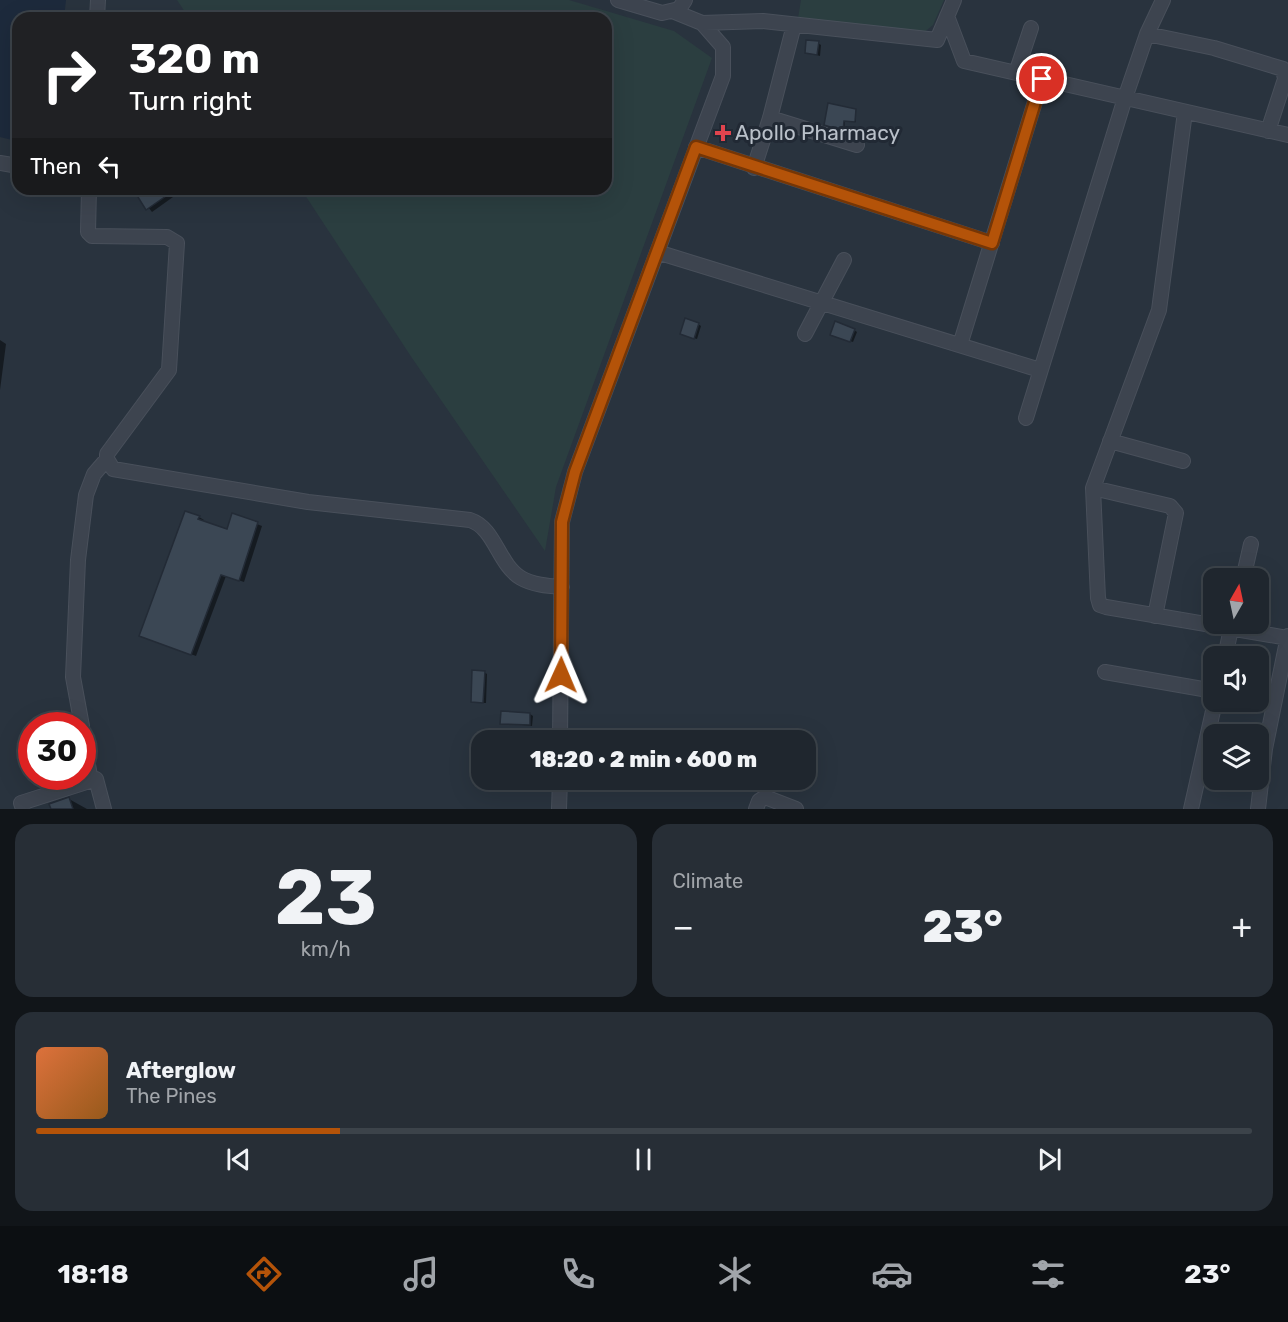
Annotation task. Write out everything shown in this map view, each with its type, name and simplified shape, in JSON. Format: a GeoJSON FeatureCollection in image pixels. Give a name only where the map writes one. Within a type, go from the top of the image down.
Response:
{"type":"FeatureCollection","features":[{"type":"Feature","properties":{"kind":"street"},"geometry":{"type":"LineString","coordinates":[[618,0],[662,13],[675,12],[702,23],[763,21],[937,40],[954,0]]}},
{"type":"Feature","properties":{"kind":"street"},"geometry":{"type":"LineString","coordinates":[[675,12],[682,7],[685,0]]}},
{"type":"Feature","properties":{"kind":"street"},"geometry":{"type":"LineString","coordinates":[[1026,418],[1125,98],[1147,34],[1163,0]]}},
{"type":"Feature","properties":{"kind":"street"},"geometry":{"type":"LineString","coordinates":[[947,16],[964,61],[1288,135]]}},
{"type":"Feature","properties":{"kind":"street"},"geometry":{"type":"LineString","coordinates":[[560,730],[562,522],[575,472],[723,76],[723,47],[702,23]]}},
{"type":"Feature","properties":{"kind":"street"},"geometry":{"type":"LineString","coordinates":[[754,168],[770,118],[794,25]]}},
{"type":"Feature","properties":{"kind":"street"},"geometry":{"type":"LineString","coordinates":[[1016,73],[1031,28]]}},
{"type":"Feature","properties":{"kind":"street"},"geometry":{"type":"LineString","coordinates":[[1147,34],[1214,48],[1283,69],[1285,79],[1268,130]]}},
{"type":"Feature","properties":{"kind":"street"},"geometry":{"type":"LineString","coordinates":[[960,345],[1042,79]]}},
{"type":"Feature","properties":{"kind":"street"},"geometry":{"type":"LineString","coordinates":[[1185,112],[1159,310],[1093,488],[1100,605],[1203,622]]}},
{"type":"Feature","properties":{"kind":"street"},"geometry":{"type":"LineString","coordinates":[[770,118],[857,145]]}},
{"type":"Feature","properties":{"kind":"street"},"geometry":{"type":"LineString","coordinates":[[696,147],[754,168],[992,243]]}},
{"type":"Feature","properties":{"kind":"street"},"geometry":{"type":"LineString","coordinates":[[79,712],[73,676],[78,560],[86,495],[94,474],[107,459],[107,454],[169,370],[177,243],[167,237],[92,236],[88,232],[88,195]]}},
{"type":"Feature","properties":{"kind":"street"},"geometry":{"type":"LineString","coordinates":[[657,252],[1040,370]]}},
{"type":"Feature","properties":{"kind":"street"},"geometry":{"type":"LineString","coordinates":[[805,334],[844,260]]}},
{"type":"Feature","properties":{"kind":"street"},"geometry":{"type":"LineString","coordinates":[[1110,441],[1183,461]]}},
{"type":"Feature","properties":{"kind":"street"},"geometry":{"type":"LineString","coordinates":[[107,459],[113,469],[170,479],[308,502],[470,520],[482,525],[507,565],[522,578],[543,586],[562,587]]}},
{"type":"Feature","properties":{"kind":"street"},"geometry":{"type":"LineString","coordinates":[[1093,488],[1170,506],[1176,513],[1155,616]]}},
{"type":"Feature","properties":{"kind":"street"},"geometry":{"type":"LineString","coordinates":[[1246,568],[1251,544]]}},
{"type":"Feature","properties":{"kind":"street"},"geometry":{"type":"LineString","coordinates":[[1258,809],[1265,749],[1288,637],[1269,633]]}},
{"type":"Feature","properties":{"kind":"street"},"geometry":{"type":"LineString","coordinates":[[1105,672],[1203,689]]}},
{"type":"Feature","properties":{"kind":"street"},"geometry":{"type":"LineString","coordinates":[[1191,809],[1213,712]]}},
{"type":"Feature","properties":{"kind":"street"},"geometry":{"type":"LineString","coordinates":[[96,779],[104,809]]}},
{"type":"Feature","properties":{"kind":"street"},"geometry":{"type":"LineString","coordinates":[[23,809],[21,803],[62,790]]}},
{"type":"Feature","properties":{"kind":"street"},"geometry":{"type":"LineString","coordinates":[[559,809],[560,790]]}},
{"type":"Feature","properties":{"kind":"street"},"geometry":{"type":"LineString","coordinates":[[756,809],[759,801],[765,797],[796,809]]}},
{"type":"Feature","properties":{"kind":"shaded area"},"geometry":{"type":"Polygon","coordinates":[[[177,0],[569,0],[610,12],[185,12],[177,0]]]}},
{"type":"Feature","properties":{"kind":"shaded area"},"geometry":{"type":"Polygon","coordinates":[[[801,0],[944,0],[933,25],[922,34],[798,18],[801,0]]]}},
{"type":"Feature","properties":{"kind":"shaded area"},"geometry":{"type":"Polygon","coordinates":[[[612,13],[674,31],[712,58],[556,487],[545,551],[412,358],[305,195],[612,195],[612,13]]]}},
{"type":"Feature","properties":{"kind":"water"},"geometry":{"type":"Polygon","coordinates":[[[0,0],[66,0],[65,12],[12,12],[12,140],[0,137],[0,0]]]}},
{"type":"Feature","properties":{"kind":"building"},"geometry":{"type":"Polygon","coordinates":[[[806,40],[819,41],[817,55],[805,53],[806,40]]]}},
{"type":"Feature","properties":{"kind":"building"},"geometry":{"type":"Polygon","coordinates":[[[828,103],[856,109],[855,122],[844,121],[843,131],[824,125],[828,103]]]}},
{"type":"Feature","properties":{"kind":"building"},"geometry":{"type":"Polygon","coordinates":[[[137,195],[167,195],[146,210],[137,195]]]}},
{"type":"Feature","properties":{"kind":"building"},"geometry":{"type":"Polygon","coordinates":[[[685,318],[699,323],[694,339],[680,334],[685,318]]]}},
{"type":"Feature","properties":{"kind":"building"},"geometry":{"type":"Polygon","coordinates":[[[835,321],[855,329],[850,342],[830,335],[835,321]]]}},
{"type":"Feature","properties":{"kind":"building"},"geometry":{"type":"Polygon","coordinates":[[[185,511],[200,516],[198,519],[227,529],[232,513],[258,522],[239,581],[221,575],[191,655],[139,636],[185,511]]]}},
{"type":"Feature","properties":{"kind":"building"},"geometry":{"type":"Polygon","coordinates":[[[472,670],[485,671],[483,703],[471,702],[472,670]]]}},
{"type":"Feature","properties":{"kind":"building"},"geometry":{"type":"Polygon","coordinates":[[[501,711],[530,713],[530,725],[500,724],[501,711]]]}},
{"type":"Feature","properties":{"kind":"building"},"geometry":{"type":"Polygon","coordinates":[[[69,797],[73,809],[51,809],[49,804],[69,797]]]}},
{"type":"Feature","properties":{"kind":"place","name":"Apollo Pharmacy"},"geometry":{"type":"Point","coordinates":[723,133]}},
{"type":"Feature","properties":{"kind":"route"},"geometry":{"type":"LineString","coordinates":[[561,675],[562,522],[575,472],[696,147],[840,196],[992,243],[1042,79]]}}]}
